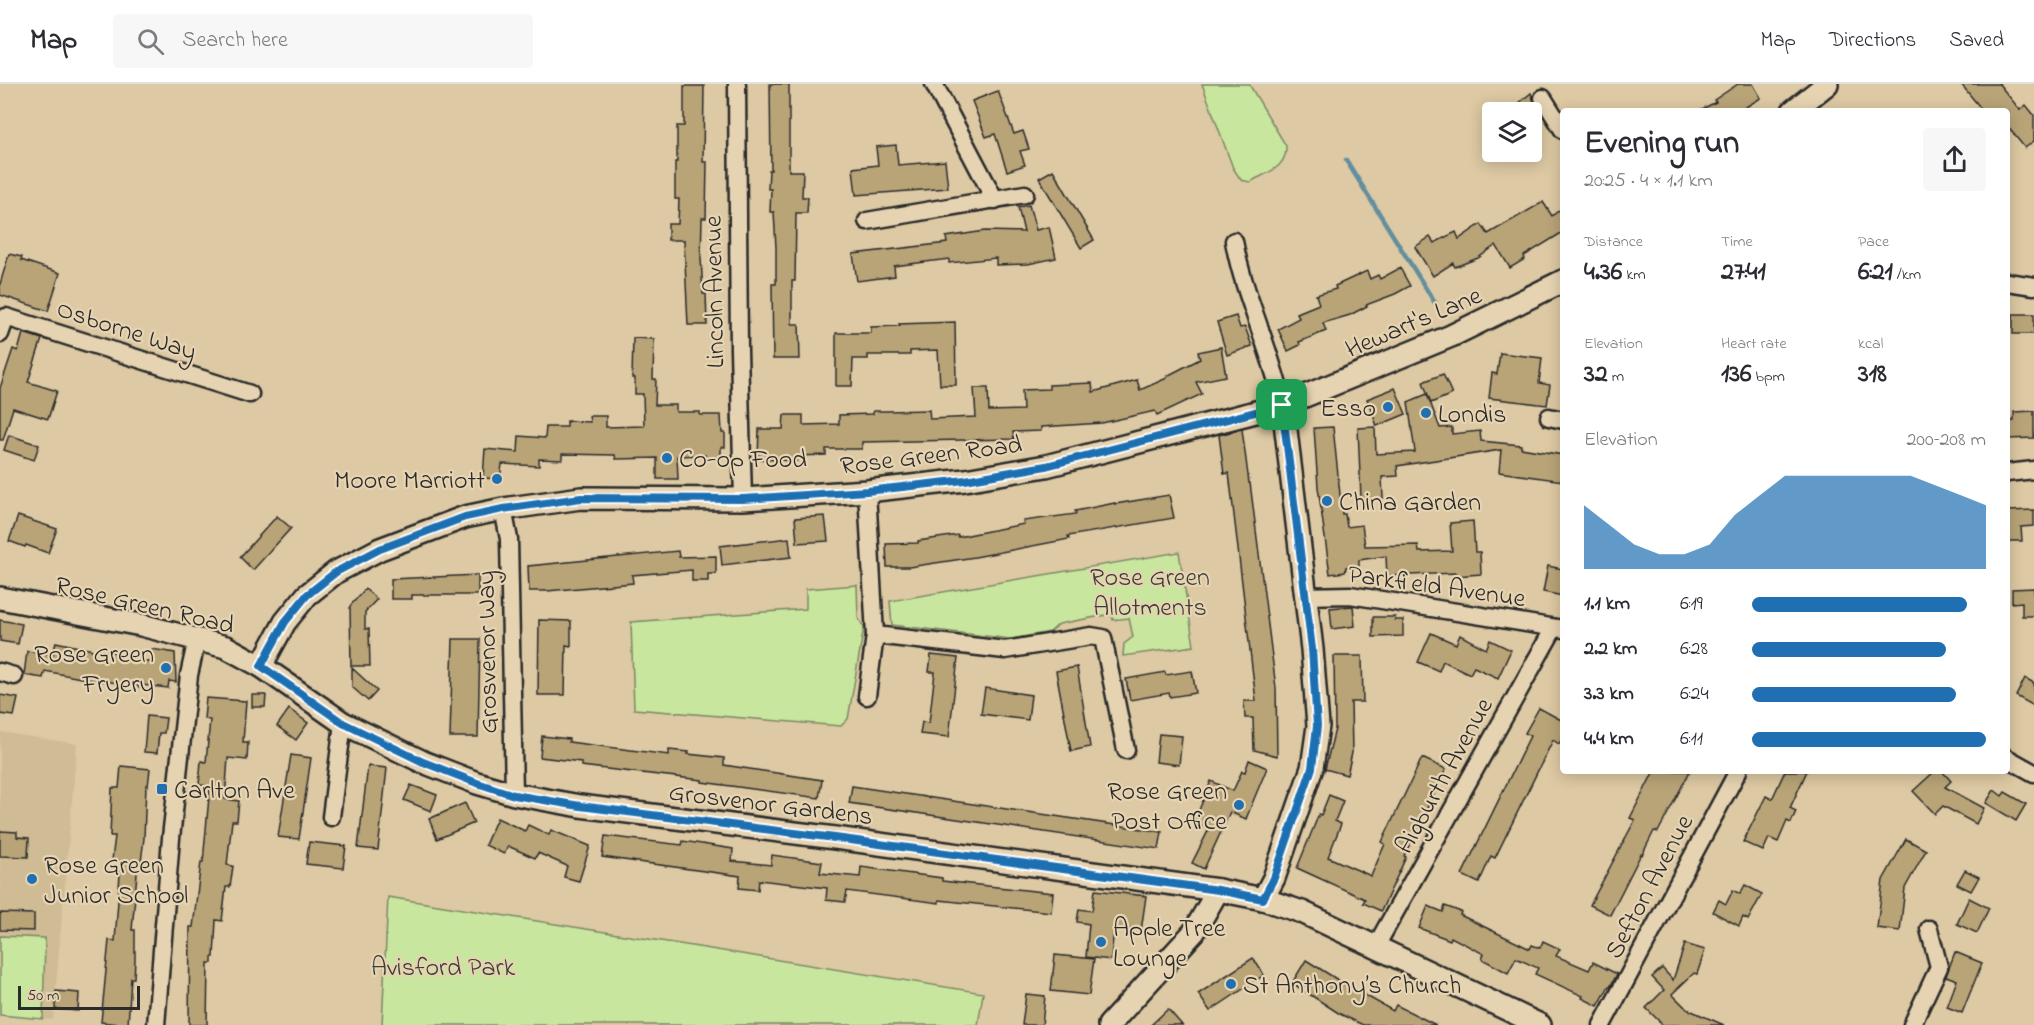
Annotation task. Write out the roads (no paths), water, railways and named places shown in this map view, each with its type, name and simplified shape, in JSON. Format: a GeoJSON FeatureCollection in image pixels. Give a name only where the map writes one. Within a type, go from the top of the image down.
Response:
{"type":"FeatureCollection","features":[{"type":"Feature","properties":{"kind":"street","name":"Lincoln Avenue"},"geometry":{"type":"LineString","coordinates":[[737,84],[739,350],[743,499]]}},
{"type":"Feature","properties":{"kind":"street"},"geometry":{"type":"LineString","coordinates":[[934,84],[995,200]]}},
{"type":"Feature","properties":{"kind":"street"},"geometry":{"type":"LineString","coordinates":[[1804,108],[1827,84]]}},
{"type":"Feature","properties":{"kind":"street"},"geometry":{"type":"LineString","coordinates":[[1543,98],[1560,125]]}},
{"type":"Feature","properties":{"kind":"street"},"geometry":{"type":"LineString","coordinates":[[867,221],[1025,194]]}},
{"type":"Feature","properties":{"kind":"street"},"geometry":{"type":"LineString","coordinates":[[1234,241],[1239,269],[1276,376],[1282,405],[1312,649],[1317,726],[1312,768],[1274,878],[1263,899]]}},
{"type":"Feature","properties":{"kind":"street","name":"Hewart's Lane"},"geometry":{"type":"LineString","coordinates":[[1282,405],[1451,336],[1560,282]]}},
{"type":"Feature","properties":{"kind":"street"},"geometry":{"type":"LineString","coordinates":[[2010,282],[2034,286]]}},
{"type":"Feature","properties":{"kind":"street","name":"Osborne Way"},"geometry":{"type":"LineString","coordinates":[[0,334],[6,316],[250,394]]}},
{"type":"Feature","properties":{"kind":"street","name":"Rose Green Road"},"geometry":{"type":"LineString","coordinates":[[0,598],[141,625],[197,639],[226,647],[261,666],[285,622],[307,595],[336,572],[380,549],[465,517],[581,498],[743,499],[867,491],[965,480],[1046,466],[1282,405]]}},
{"type":"Feature","properties":{"kind":"street"},"geometry":{"type":"LineString","coordinates":[[2010,473],[2034,470]]}},
{"type":"Feature","properties":{"kind":"street"},"geometry":{"type":"LineString","coordinates":[[867,491],[875,635],[867,696]]}},
{"type":"Feature","properties":{"kind":"street","name":"Grosvenor Way"},"geometry":{"type":"LineString","coordinates":[[503,509],[509,538],[514,795]]}},
{"type":"Feature","properties":{"kind":"street","name":"Parkfield Avenue"},"geometry":{"type":"LineString","coordinates":[[1304,596],[1350,595],[1558,629]]}},
{"type":"Feature","properties":{"kind":"street","name":"Aigburth Avenue"},"geometry":{"type":"LineString","coordinates":[[1376,946],[1558,629]]}},
{"type":"Feature","properties":{"kind":"street"},"geometry":{"type":"LineString","coordinates":[[875,635],[1005,650],[1091,636],[1103,638],[1126,750]]}},
{"type":"Feature","properties":{"kind":"street"},"geometry":{"type":"LineString","coordinates":[[156,1025],[171,838],[189,675],[197,639]]}},
{"type":"Feature","properties":{"kind":"street","name":"Grosvenor Gardens"},"geometry":{"type":"LineString","coordinates":[[261,666],[343,723],[423,762],[514,795],[580,806],[847,839],[1218,890],[1263,899],[1302,912],[1540,1025]]}},
{"type":"Feature","properties":{"kind":"street"},"geometry":{"type":"LineString","coordinates":[[331,817],[343,723]]}},
{"type":"Feature","properties":{"kind":"street"},"geometry":{"type":"LineString","coordinates":[[2010,760],[2034,773]]}},
{"type":"Feature","properties":{"kind":"street","name":"Sefton Avenue"},"geometry":{"type":"LineString","coordinates":[[1602,1025],[1736,774]]}},
{"type":"Feature","properties":{"kind":"street"},"geometry":{"type":"LineString","coordinates":[[1114,1024],[1194,932],[1218,890]]}},
{"type":"Feature","properties":{"kind":"street"},"geometry":{"type":"LineString","coordinates":[[1912,1025],[1939,968],[1929,929]]}},
{"type":"Feature","properties":{"kind":"waterway"},"geometry":{"type":"LineString","coordinates":[[1346,160],[1435,303]]}},
{"type":"Feature","properties":{"kind":"place","name":"Esso"},"geometry":{"type":"Point","coordinates":[1388,407]}},
{"type":"Feature","properties":{"kind":"place","name":"Londis"},"geometry":{"type":"Point","coordinates":[1426,413]}},
{"type":"Feature","properties":{"kind":"place","name":"Co-op Food"},"geometry":{"type":"Point","coordinates":[667,458]}},
{"type":"Feature","properties":{"kind":"place","name":"Moore Marriott"},"geometry":{"type":"Point","coordinates":[497,479]}},
{"type":"Feature","properties":{"kind":"place","name":"China Garden"},"geometry":{"type":"Point","coordinates":[1327,501]}},
{"type":"Feature","properties":{"kind":"place","name":"Rose Green Fryery"},"geometry":{"type":"Point","coordinates":[166,668]}},
{"type":"Feature","properties":{"kind":"place","name":"Carlton Ave"},"geometry":{"type":"Point","coordinates":[162,789]}},
{"type":"Feature","properties":{"kind":"place","name":"Rose Green Post Office"},"geometry":{"type":"Point","coordinates":[1239,805]}},
{"type":"Feature","properties":{"kind":"place","name":"Rose Green Junior School"},"geometry":{"type":"Point","coordinates":[32,879]}},
{"type":"Feature","properties":{"kind":"place","name":"Apple Tree Lounge"},"geometry":{"type":"Point","coordinates":[1101,942]}},
{"type":"Feature","properties":{"kind":"place","name":"St Anthony’s Church"},"geometry":{"type":"Point","coordinates":[1231,984]}},
{"type":"Feature","properties":{"kind":"park label","name":"Rose Green Allotments"},"geometry":{"type":"Point","coordinates":[1150,591]}},
{"type":"Feature","properties":{"kind":"park label","name":"Avisford Park"},"geometry":{"type":"Point","coordinates":[443,966]}}]}
